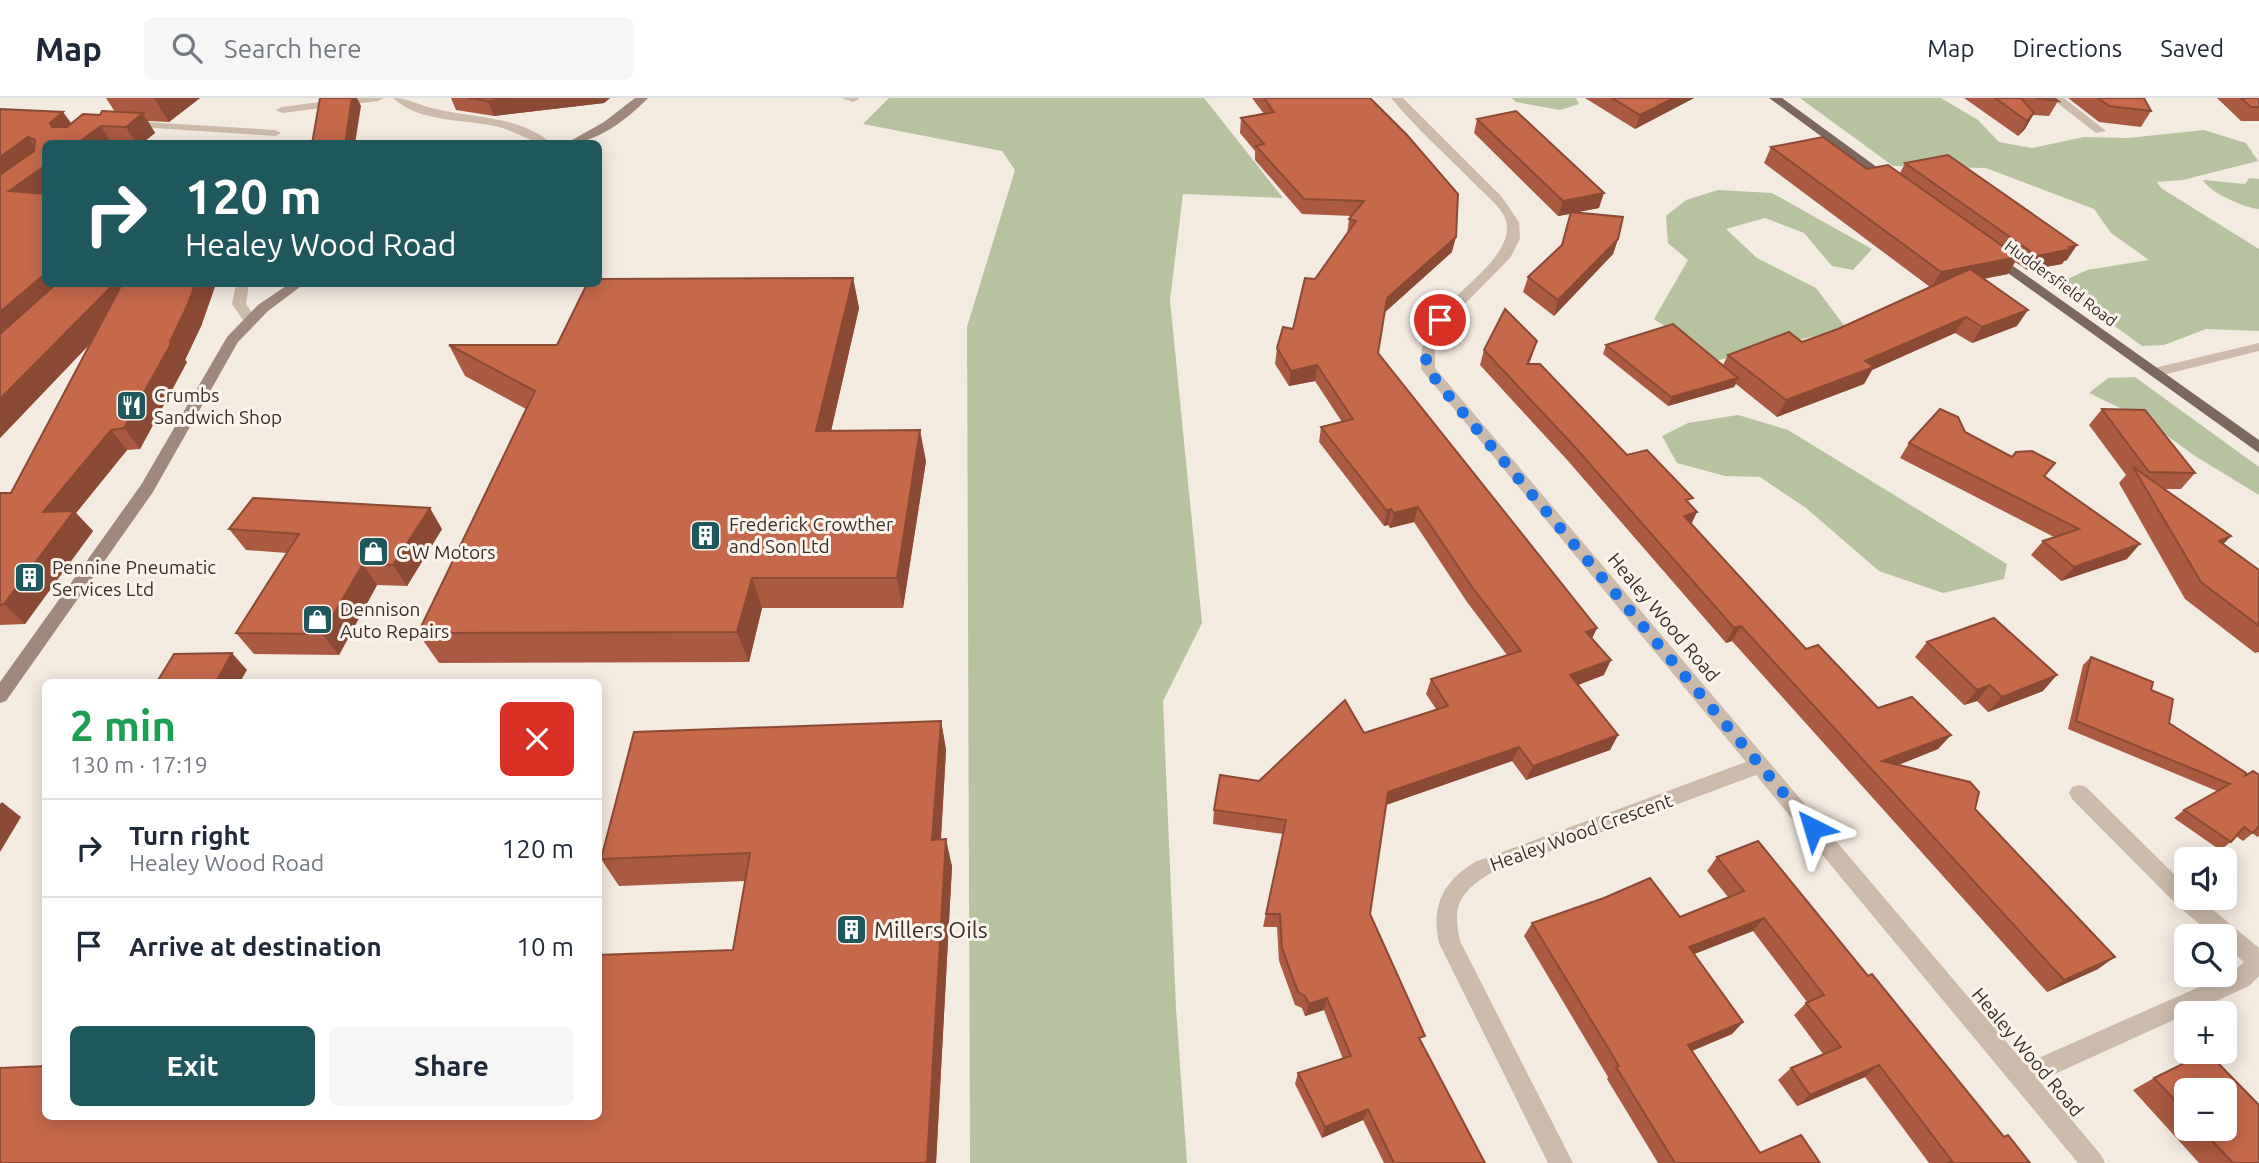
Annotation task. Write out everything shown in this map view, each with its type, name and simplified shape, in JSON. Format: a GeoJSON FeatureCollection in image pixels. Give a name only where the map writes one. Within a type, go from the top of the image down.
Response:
{"type":"FeatureCollection","features":[{"type":"Feature","properties":{"kind":"main road"},"geometry":{"type":"LineString","coordinates":[[1775,98],[1898,187]]}},
{"type":"Feature","properties":{"kind":"main road","name":"Huddersfield Road"},"geometry":{"type":"LineString","coordinates":[[1985,250],[2259,448]]}},
{"type":"Feature","properties":{"kind":"street"},"geometry":{"type":"LineString","coordinates":[[111,123],[272,140],[283,104],[378,98]]}},
{"type":"Feature","properties":{"kind":"street"},"geometry":{"type":"LineString","coordinates":[[399,98],[423,108],[511,127],[538,140]]}},
{"type":"Feature","properties":{"kind":"street"},"geometry":{"type":"LineString","coordinates":[[578,140],[608,124],[642,98]]}},
{"type":"Feature","properties":{"kind":"street","name":"Healey Wood Road"},"geometry":{"type":"LineString","coordinates":[[1397,98],[1503,207],[1516,237],[1507,254],[1454,304],[1434,329],[1426,345],[1428,369],[2093,1163]]}},
{"type":"Feature","properties":{"kind":"street"},"geometry":{"type":"LineString","coordinates":[[2057,98],[2100,131]]}},
{"type":"Feature","properties":{"kind":"street"},"geometry":{"type":"LineString","coordinates":[[242,287],[239,304],[250,320]]}},
{"type":"Feature","properties":{"kind":"street"},"geometry":{"type":"LineString","coordinates":[[0,696],[148,488],[222,355],[250,320],[293,287]]}},
{"type":"Feature","properties":{"kind":"street"},"geometry":{"type":"LineString","coordinates":[[2155,372],[2259,346]]}},
{"type":"Feature","properties":{"kind":"street","name":"Healey Wood Crescent"},"geometry":{"type":"LineString","coordinates":[[1562,1163],[1450,943],[1446,921],[1448,898],[1463,881],[1482,868],[1761,765]]}},
{"type":"Feature","properties":{"kind":"street"},"geometry":{"type":"LineString","coordinates":[[2021,1077],[2241,979],[2259,962],[2186,900],[2079,793]]}},
{"type":"Feature","properties":{"kind":"green space"},"geometry":{"type":"Polygon","coordinates":[[[889,98],[1204,98],[1283,198],[1183,194],[1170,300],[1202,623],[1163,701],[1176,1008],[1187,1163],[970,1163],[967,327],[1015,170],[1002,151],[863,124],[889,98]]]}},
{"type":"Feature","properties":{"kind":"green space"},"geometry":{"type":"Polygon","coordinates":[[[1512,98],[1576,98],[1579,104],[1560,110],[1516,102],[1512,98]]]}},
{"type":"Feature","properties":{"kind":"green space"},"geometry":{"type":"Polygon","coordinates":[[[1800,98],[1941,98],[1978,120],[1999,142],[2032,148],[2084,137],[2128,138],[2204,130],[2246,143],[2258,161],[2183,180],[2157,182],[2161,188],[2259,249],[2259,331],[2206,329],[2164,345],[2142,346],[2057,284],[2087,270],[2149,260],[2111,233],[2094,209],[1986,168],[1893,166],[1800,98]]]}},
{"type":"Feature","properties":{"kind":"green space"},"geometry":{"type":"Polygon","coordinates":[[[2249,178],[2259,179],[2259,209],[2228,199],[2203,180],[2245,184],[2249,178]]]}},
{"type":"Feature","properties":{"kind":"green space"},"geometry":{"type":"Polygon","coordinates":[[[1718,190],[1772,193],[1872,249],[1853,270],[1832,266],[1804,233],[1765,218],[1726,229],[1757,258],[1816,288],[1846,328],[1715,361],[1654,319],[1688,260],[1668,243],[1666,216],[1686,200],[1718,190]]]}},
{"type":"Feature","properties":{"kind":"green space"},"geometry":{"type":"Polygon","coordinates":[[[2135,377],[2259,467],[2259,495],[2195,456],[2147,421],[2089,393],[2108,378],[2135,377]]]}},
{"type":"Feature","properties":{"kind":"green space"},"geometry":{"type":"Polygon","coordinates":[[[1738,415],[1788,430],[2007,564],[2004,579],[1943,593],[1879,571],[1806,508],[1760,477],[1725,476],[1677,463],[1662,436],[1688,423],[1738,415]]]}},
{"type":"Feature","properties":{"kind":"building"},"geometry":{"type":"Polygon","coordinates":[[[320,98],[352,98],[346,140],[313,140],[320,98]]]}},
{"type":"Feature","properties":{"kind":"building"},"geometry":{"type":"Polygon","coordinates":[[[469,98],[513,98],[488,101],[469,98]]]}},
{"type":"Feature","properties":{"kind":"building"},"geometry":{"type":"Polygon","coordinates":[[[1264,98],[1370,98],[1407,135],[1458,194],[1456,237],[1387,298],[1378,353],[1597,628],[1586,632],[1611,660],[1570,675],[1618,735],[1533,766],[1519,747],[1388,792],[1370,914],[1425,1036],[1419,1038],[1485,1163],[1394,1163],[1368,1109],[1325,1127],[1298,1073],[1351,1056],[1327,998],[1309,1004],[1305,996],[1298,992],[1282,948],[1280,914],[1266,914],[1286,820],[1214,810],[1220,775],[1259,781],[1345,700],[1364,733],[1448,706],[1431,679],[1521,651],[1472,587],[1418,507],[1394,513],[1391,509],[1387,511],[1321,427],[1353,419],[1317,365],[1291,371],[1277,348],[1283,327],[1293,329],[1305,278],[1315,279],[1356,221],[1349,219],[1364,201],[1304,199],[1256,146],[1264,144],[1241,118],[1274,112],[1264,98]]]}},
{"type":"Feature","properties":{"kind":"building"},"geometry":{"type":"Polygon","coordinates":[[[1612,98],[1674,98],[1640,115],[1612,98]]]}},
{"type":"Feature","properties":{"kind":"building"},"geometry":{"type":"Polygon","coordinates":[[[1995,98],[2021,98],[2034,113],[2027,121],[1995,98]]]}},
{"type":"Feature","properties":{"kind":"building"},"geometry":{"type":"Polygon","coordinates":[[[2098,98],[2144,98],[2151,111],[2109,106],[2098,98]]]}},
{"type":"Feature","properties":{"kind":"building"},"geometry":{"type":"Polygon","coordinates":[[[2241,98],[2259,98],[2259,107],[2251,107],[2241,98]]]}},
{"type":"Feature","properties":{"kind":"building"},"geometry":{"type":"Polygon","coordinates":[[[0,109],[63,112],[50,123],[52,127],[67,127],[83,114],[100,115],[102,111],[143,113],[126,127],[101,126],[82,140],[42,140],[42,168],[9,191],[42,194],[42,276],[0,312],[0,175],[34,151],[35,140],[28,137],[0,157],[0,109]]]}},
{"type":"Feature","properties":{"kind":"building"},"geometry":{"type":"Polygon","coordinates":[[[1516,111],[1604,193],[1563,201],[1477,119],[1516,111]]]}},
{"type":"Feature","properties":{"kind":"building"},"geometry":{"type":"Polygon","coordinates":[[[1823,137],[1867,169],[1888,165],[2018,257],[1941,272],[1771,147],[1823,137]]]}},
{"type":"Feature","properties":{"kind":"building"},"geometry":{"type":"Polygon","coordinates":[[[1948,155],[2077,245],[2069,247],[2072,249],[2037,256],[1905,163],[1948,155]]]}},
{"type":"Feature","properties":{"kind":"building"},"geometry":{"type":"Polygon","coordinates":[[[1571,212],[1623,217],[1618,239],[1558,300],[1528,277],[1562,245],[1571,212]]]}},
{"type":"Feature","properties":{"kind":"building"},"geometry":{"type":"Polygon","coordinates":[[[1970,269],[2028,310],[1982,327],[1966,317],[1865,361],[1874,367],[1786,400],[1728,355],[1789,332],[1802,342],[1838,329],[1970,269]]]}},
{"type":"Feature","properties":{"kind":"building","name":"Frederick Crowther and Son Ltd"},"geometry":{"type":"Polygon","coordinates":[[[853,278],[816,431],[920,430],[897,578],[752,578],[737,632],[418,633],[535,391],[449,345],[557,345],[586,287],[602,287],[602,279],[853,278]]]}},
{"type":"Feature","properties":{"kind":"building"},"geometry":{"type":"Polygon","coordinates":[[[53,287],[111,287],[0,399],[0,334],[53,287]]]}},
{"type":"Feature","properties":{"kind":"building"},"geometry":{"type":"Polygon","coordinates":[[[120,287],[194,287],[172,342],[124,428],[111,430],[43,512],[74,511],[4,604],[0,605],[0,493],[11,493],[120,287]]]}},
{"type":"Feature","properties":{"kind":"building"},"geometry":{"type":"Polygon","coordinates":[[[1505,309],[1537,341],[1527,364],[1540,364],[1627,455],[1647,450],[1693,498],[1686,500],[1697,512],[1684,516],[1806,649],[1818,645],[1878,708],[1912,697],[1951,735],[1882,761],[1970,782],[1979,792],[1975,809],[2115,957],[2064,980],[1741,626],[1734,628],[1574,446],[1484,350],[1505,309]]]}},
{"type":"Feature","properties":{"kind":"building"},"geometry":{"type":"Polygon","coordinates":[[[1673,324],[1738,378],[1671,397],[1606,345],[1673,324]]]}},
{"type":"Feature","properties":{"kind":"building"},"geometry":{"type":"Polygon","coordinates":[[[1940,409],[1958,417],[1965,432],[2012,457],[2016,452],[2032,451],[2055,463],[2044,476],[2140,544],[2074,567],[2043,541],[2079,529],[1909,443],[1940,409]]]}},
{"type":"Feature","properties":{"kind":"building"},"geometry":{"type":"Polygon","coordinates":[[[2102,409],[2145,410],[2195,473],[2149,472],[2102,409]]]}},
{"type":"Feature","properties":{"kind":"building"},"geometry":{"type":"Polygon","coordinates":[[[2133,467],[2231,536],[2219,541],[2259,570],[2259,626],[2201,582],[2133,467]]]}},
{"type":"Feature","properties":{"kind":"building"},"geometry":{"type":"Polygon","coordinates":[[[253,498],[430,508],[393,565],[363,564],[322,634],[236,633],[299,534],[229,529],[253,498]]]}},
{"type":"Feature","properties":{"kind":"building"},"geometry":{"type":"Polygon","coordinates":[[[1994,618],[2057,675],[2002,697],[1990,685],[1977,690],[1927,642],[1994,618]]]}},
{"type":"Feature","properties":{"kind":"building"},"geometry":{"type":"Polygon","coordinates":[[[232,653],[218,679],[159,679],[174,654],[232,653]]]}},
{"type":"Feature","properties":{"kind":"building"},"geometry":{"type":"Polygon","coordinates":[[[2091,657],[2153,682],[2151,690],[2173,699],[2169,723],[2246,773],[2245,776],[2253,771],[2259,775],[2259,826],[2253,833],[2244,827],[2231,842],[2184,810],[2230,784],[2076,721],[2091,657]]]}},
{"type":"Feature","properties":{"kind":"building","name":"Millers Oils"},"geometry":{"type":"Polygon","coordinates":[[[941,721],[932,840],[946,839],[927,1163],[0,1163],[0,1068],[42,1066],[42,1120],[602,1120],[602,955],[733,950],[750,853],[602,859],[634,732],[941,721]]]}},
{"type":"Feature","properties":{"kind":"building"},"geometry":{"type":"Polygon","coordinates":[[[1758,841],[1868,976],[1872,974],[2004,1137],[2008,1135],[2030,1163],[1947,1163],[1952,1161],[1879,1065],[1810,1095],[1791,1068],[1841,1047],[1806,1003],[1824,995],[1764,918],[1689,947],[1743,1022],[1688,1045],[1760,1153],[1801,1135],[1820,1163],[1675,1163],[1532,923],[1604,898],[1650,878],[1680,917],[1744,891],[1717,857],[1758,841]]]}},
{"type":"Feature","properties":{"kind":"building"},"geometry":{"type":"Polygon","coordinates":[[[2183,1064],[2219,1064],[2233,1078],[2174,1078],[2174,1099],[2154,1078],[2183,1064]]]}},
{"type":"Feature","properties":{"kind":"building"},"geometry":{"type":"Polygon","coordinates":[[[2237,1083],[2259,1105],[2259,1163],[2233,1163],[2212,1141],[2237,1141],[2237,1083]]]}},
{"type":"Feature","properties":{"kind":"place","name":"Crumbs Sandwich Shop"},"geometry":{"type":"Point","coordinates":[131,406]}},
{"type":"Feature","properties":{"kind":"place","name":"Frederick Crowther and Son Ltd"},"geometry":{"type":"Point","coordinates":[706,535]}},
{"type":"Feature","properties":{"kind":"place","name":"C W Motors"},"geometry":{"type":"Point","coordinates":[373,552]}},
{"type":"Feature","properties":{"kind":"place","name":"Pennine Pneumatic Services Ltd"},"geometry":{"type":"Point","coordinates":[29,578]}},
{"type":"Feature","properties":{"kind":"place","name":"Dennison Auto Repairs"},"geometry":{"type":"Point","coordinates":[317,620]}},
{"type":"Feature","properties":{"kind":"place","name":"Millers Oils"},"geometry":{"type":"Point","coordinates":[851,930]}},
{"type":"Feature","properties":{"kind":"route"},"geometry":{"type":"LineString","coordinates":[[1440,320],[1429,338],[1425,354],[1428,369],[1438,383],[1813,828]]}}]}
